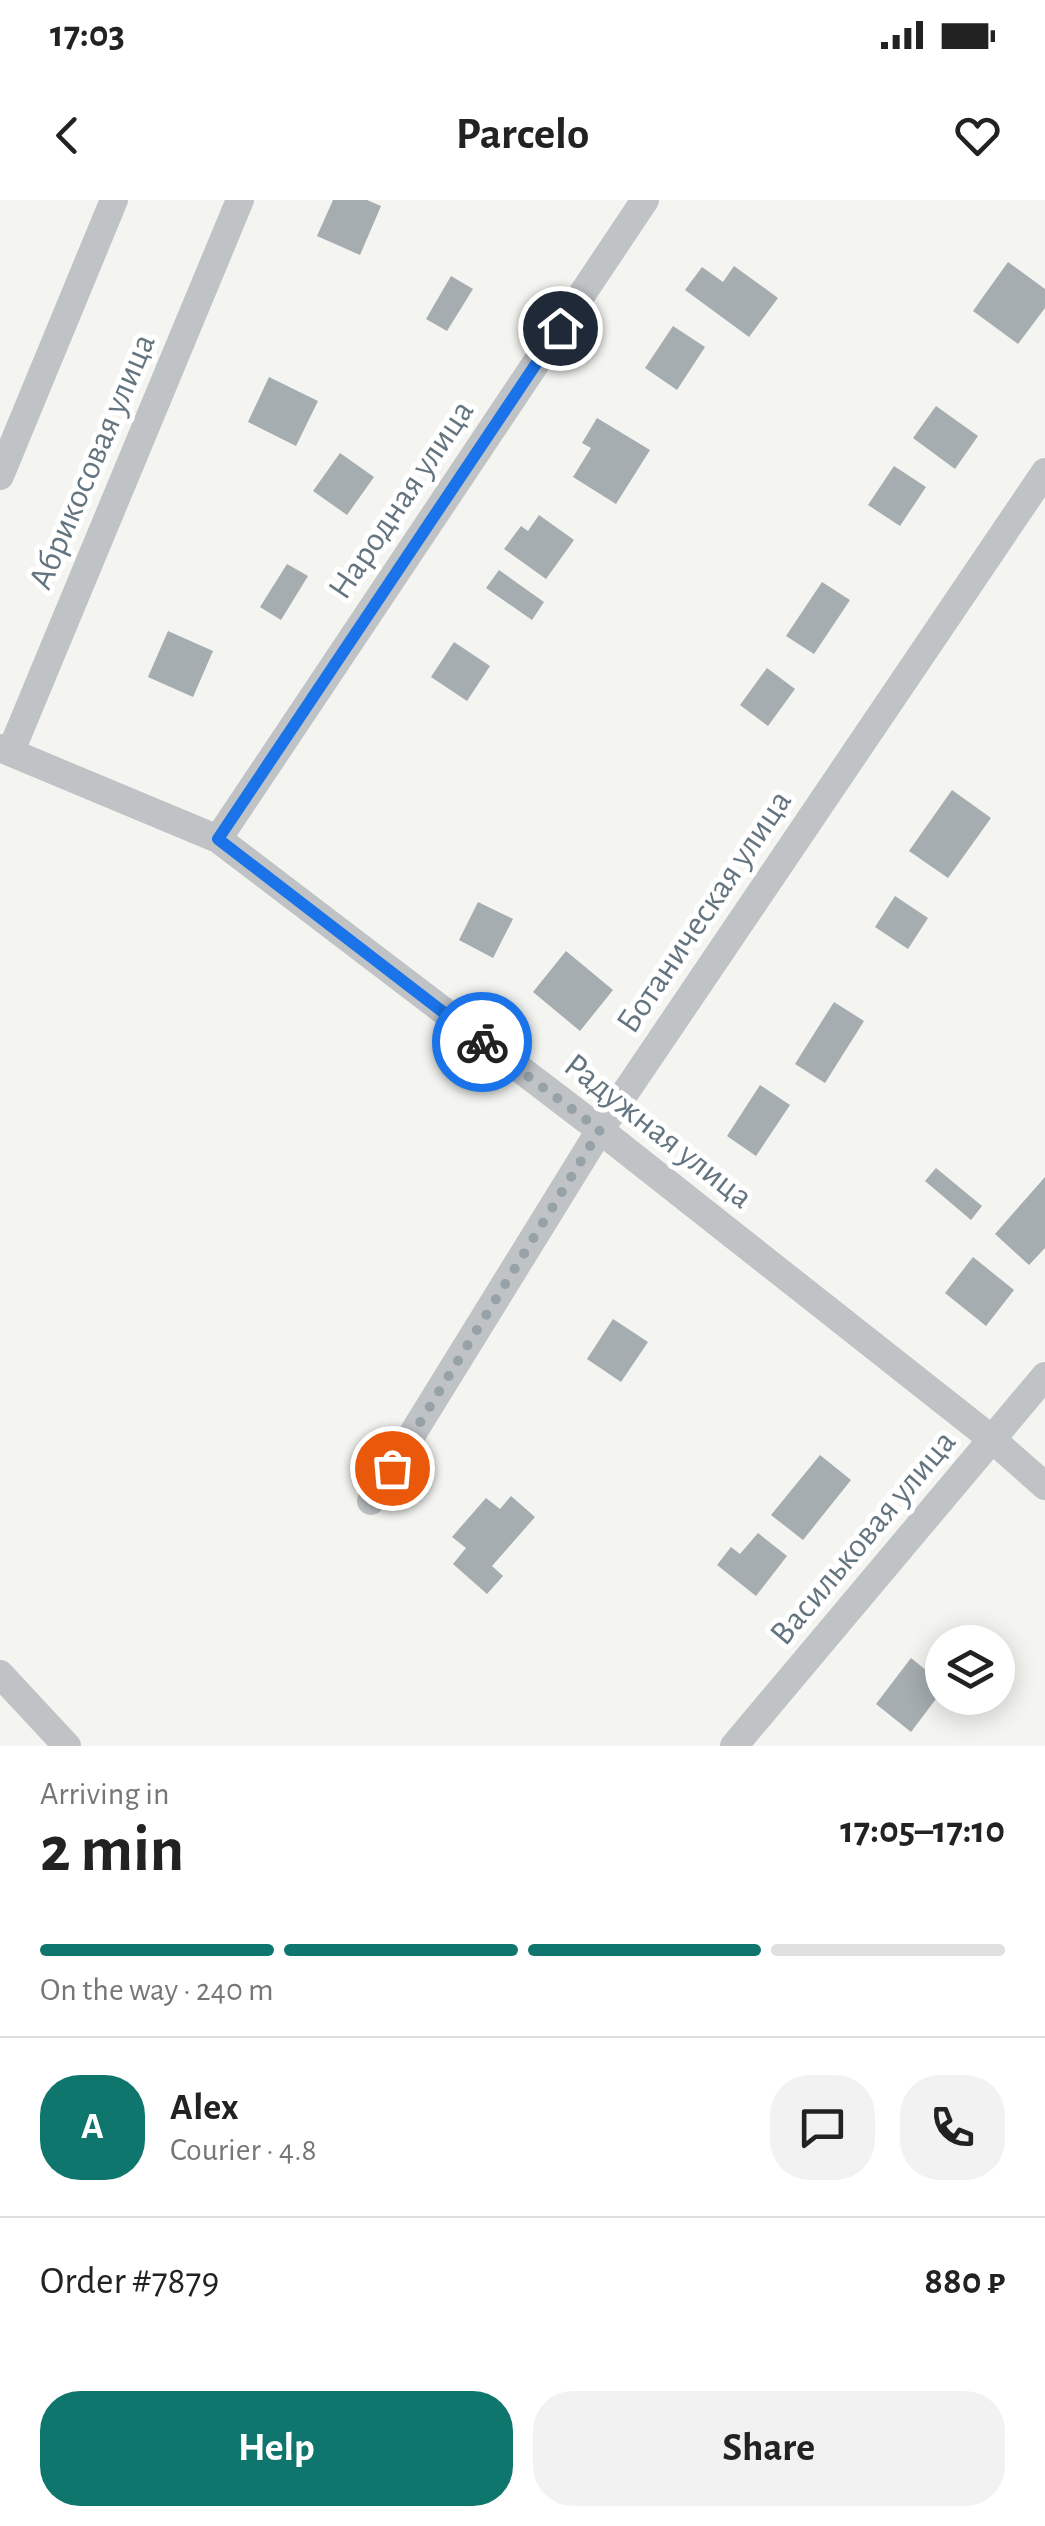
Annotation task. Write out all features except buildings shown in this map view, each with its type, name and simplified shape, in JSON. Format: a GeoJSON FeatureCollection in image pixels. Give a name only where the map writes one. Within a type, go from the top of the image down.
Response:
{"type":"FeatureCollection","features":[{"type":"Feature","properties":{"kind":"street"},"geometry":{"type":"LineString","coordinates":[[0,476],[114,200]]}},
{"type":"Feature","properties":{"kind":"street","name":"Абрикосовая улица"},"geometry":{"type":"LineString","coordinates":[[5,750],[240,200]]}},
{"type":"Feature","properties":{"kind":"street","name":"Народная улица"},"geometry":{"type":"LineString","coordinates":[[218,839],[645,200]]}},
{"type":"Feature","properties":{"kind":"street","name":"Ботаническая улица"},"geometry":{"type":"LineString","coordinates":[[370,1501],[600,1130],[1045,472]]}},
{"type":"Feature","properties":{"kind":"street","name":"Радужная улица"},"geometry":{"type":"LineString","coordinates":[[5,750],[218,839],[600,1130],[994,1440],[1045,1486]]}},
{"type":"Feature","properties":{"kind":"street","name":"Васильковая улица"},"geometry":{"type":"LineString","coordinates":[[734,1746],[1045,1376]]}},
{"type":"Feature","properties":{"kind":"street"},"geometry":{"type":"LineString","coordinates":[[0,1674],[68,1746]]}},
{"type":"Feature","properties":{"kind":"way so far"},"geometry":{"type":"LineString","coordinates":[[392,1468],[600,1130],[482,1042]]}},
{"type":"Feature","properties":{"kind":"route"},"geometry":{"type":"LineString","coordinates":[[482,1042],[218,839],[560,328]]}}]}
